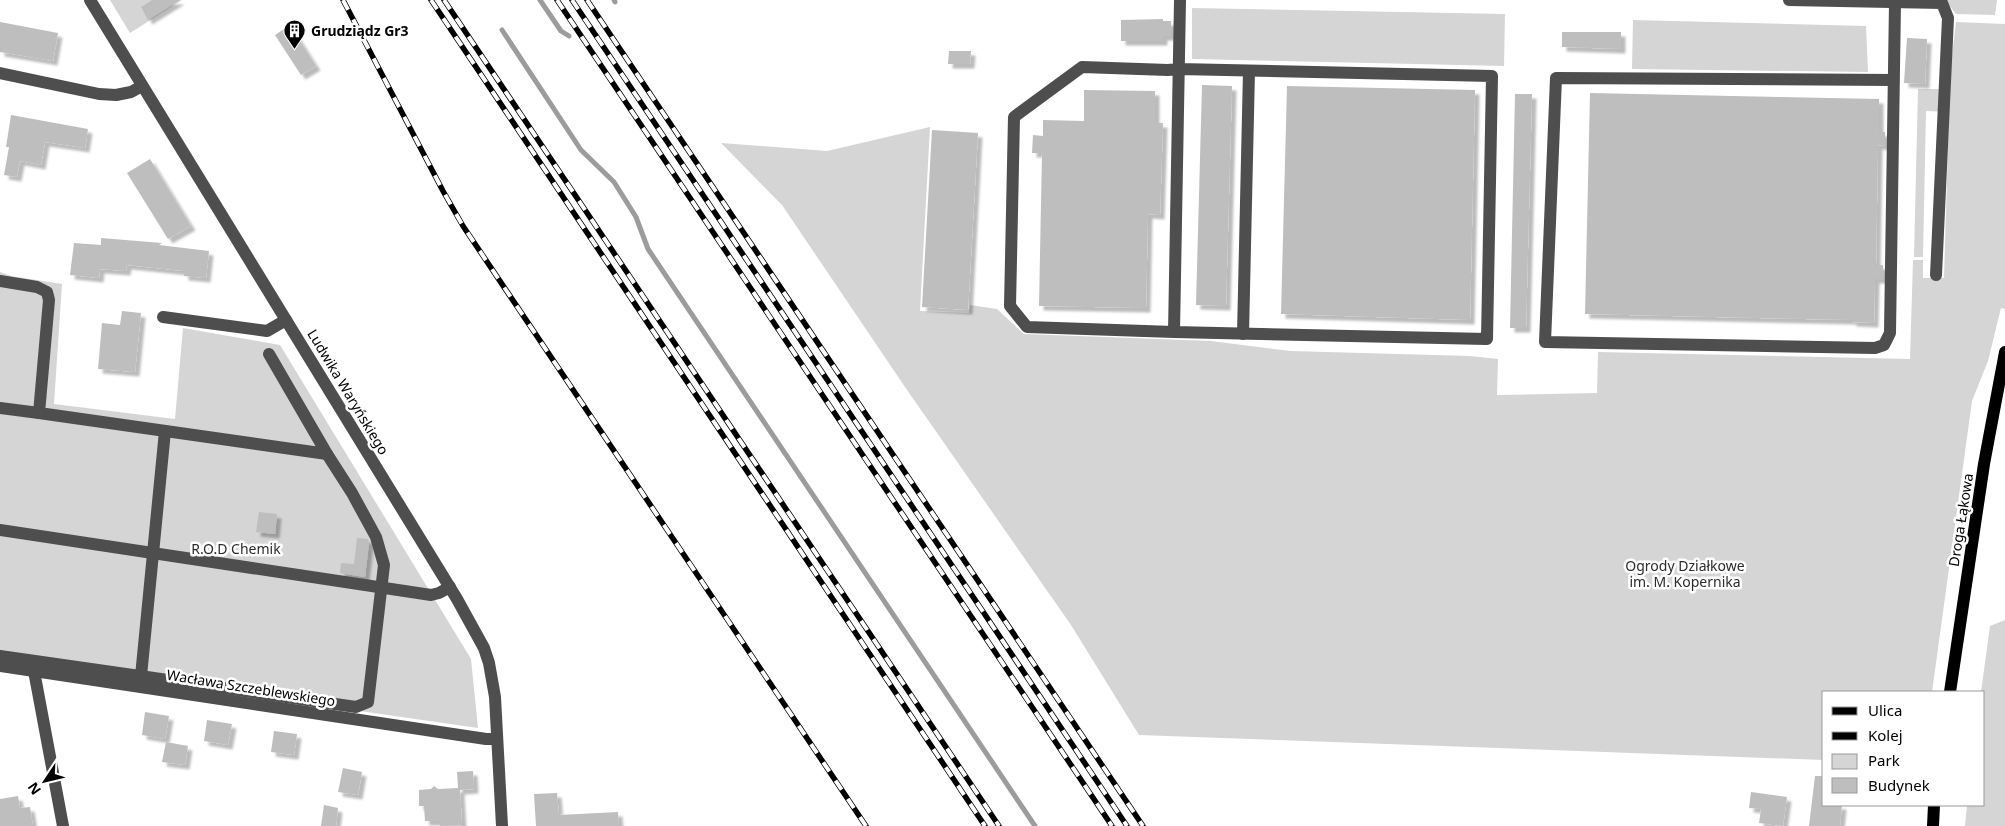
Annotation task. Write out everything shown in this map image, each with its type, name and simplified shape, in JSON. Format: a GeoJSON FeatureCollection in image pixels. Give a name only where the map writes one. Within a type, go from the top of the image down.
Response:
{"type":"FeatureCollection","features":[{"type":"Feature","properties":{"kind":"main road","name":"Droga Łąkowa"},"geometry":{"type":"LineString","coordinates":[[1950,691],[1983,474],[2005,352]]}},
{"type":"Feature","properties":{"kind":"main road"},"geometry":{"type":"LineString","coordinates":[[1933,826],[1934,806]]}},
{"type":"Feature","properties":{"kind":"street","name":"Ludwika Waryńskiego"},"geometry":{"type":"LineString","coordinates":[[90,0],[450,587],[484,648],[489,663],[495,697],[502,826]]}},
{"type":"Feature","properties":{"kind":"street"},"geometry":{"type":"LineString","coordinates":[[1174,332],[1180,0]]}},
{"type":"Feature","properties":{"kind":"street"},"geometry":{"type":"LineString","coordinates":[[1789,0],[1942,4],[1948,18],[1936,275]]}},
{"type":"Feature","properties":{"kind":"street"},"geometry":{"type":"LineString","coordinates":[[1894,80],[1556,78],[1544,342],[1875,348],[1884,345],[1890,333],[1894,80],[1895,3]]}},
{"type":"Feature","properties":{"kind":"street"},"geometry":{"type":"LineString","coordinates":[[1082,67],[1249,71],[1492,76],[1488,339],[1027,328],[1010,306],[1014,117],[1082,67]]}},
{"type":"Feature","properties":{"kind":"street"},"geometry":{"type":"LineString","coordinates":[[1243,334],[1249,71]]}},
{"type":"Feature","properties":{"kind":"street"},"geometry":{"type":"LineString","coordinates":[[0,73],[98,94],[116,95],[131,92],[142,86]]}},
{"type":"Feature","properties":{"kind":"street"},"geometry":{"type":"LineString","coordinates":[[0,281],[37,287],[47,292],[49,300],[38,413]]}},
{"type":"Feature","properties":{"kind":"street"},"geometry":{"type":"LineString","coordinates":[[163,317],[266,331],[286,320]]}},
{"type":"Feature","properties":{"kind":"street"},"geometry":{"type":"LineString","coordinates":[[0,656],[356,706],[368,702],[384,565],[376,537],[269,354]]}},
{"type":"Feature","properties":{"kind":"street"},"geometry":{"type":"LineString","coordinates":[[0,408],[327,454]]}},
{"type":"Feature","properties":{"kind":"street"},"geometry":{"type":"LineString","coordinates":[[142,676],[164,431]]}},
{"type":"Feature","properties":{"kind":"street"},"geometry":{"type":"LineString","coordinates":[[0,530],[432,595],[450,587]]}},
{"type":"Feature","properties":{"kind":"street","name":"Wacława Szczeblewskiego"},"geometry":{"type":"LineString","coordinates":[[0,666],[486,739],[497,739]]}},
{"type":"Feature","properties":{"kind":"street"},"geometry":{"type":"LineString","coordinates":[[34,671],[63,826]]}},
{"type":"Feature","properties":{"kind":"green space"},"geometry":{"type":"Polygon","coordinates":[[[110,0],[182,0],[130,33],[110,0]]]}},
{"type":"Feature","properties":{"kind":"green space"},"geometry":{"type":"Polygon","coordinates":[[[1945,0],[1997,0],[1995,15],[1956,14],[1945,0]]]}},
{"type":"Feature","properties":{"kind":"green space"},"geometry":{"type":"Polygon","coordinates":[[[1192,8],[1505,14],[1504,66],[1192,59],[1192,8]]]}},
{"type":"Feature","properties":{"kind":"green space"},"geometry":{"type":"Polygon","coordinates":[[[1633,20],[1866,26],[1868,72],[1632,69],[1633,20]]]}},
{"type":"Feature","properties":{"kind":"green space","name":"Ogrody Działkowe im. M. Kopernika"},"geometry":{"type":"Polygon","coordinates":[[[1956,22],[2005,24],[2005,309],[2001,308],[1988,361],[1972,401],[1932,691],[1822,691],[1822,760],[1139,735],[1071,625],[905,387],[782,205],[721,143],[827,151],[930,127],[920,311],[969,313],[970,305],[997,309],[1024,334],[1211,341],[1290,351],[1470,356],[1498,359],[1497,395],[1597,393],[1598,352],[1910,359],[1913,260],[1923,260],[1923,278],[1944,278],[1949,112],[1926,111],[1923,257],[1914,257],[1918,89],[1948,89],[1956,22]]]}},
{"type":"Feature","properties":{"kind":"green space","name":"R.O.D Chemik"},"geometry":{"type":"Polygon","coordinates":[[[0,272],[11,276],[62,284],[54,404],[175,419],[183,328],[280,345],[471,659],[478,728],[0,659],[0,272]]]}},
{"type":"Feature","properties":{"kind":"green space"},"geometry":{"type":"Polygon","coordinates":[[[2005,620],[2005,826],[1965,826],[1967,806],[1985,806],[1985,691],[1981,691],[1990,626],[2005,620]]]}},
{"type":"Feature","properties":{"kind":"building"},"geometry":{"type":"Polygon","coordinates":[[[152,0],[180,0],[148,20],[141,7],[152,0]]]}},
{"type":"Feature","properties":{"kind":"building"},"geometry":{"type":"Polygon","coordinates":[[[1163,19],[1163,21],[1171,21],[1171,36],[1163,36],[1163,41],[1121,41],[1121,20],[1163,19]]]}},
{"type":"Feature","properties":{"kind":"building"},"geometry":{"type":"Polygon","coordinates":[[[0,22],[58,33],[53,61],[0,52],[0,22]]]}},
{"type":"Feature","properties":{"kind":"building","name":"Grudziądz Gr3"},"geometry":{"type":"Polygon","coordinates":[[[290,25],[316,66],[301,75],[275,35],[290,25]]]}},
{"type":"Feature","properties":{"kind":"building"},"geometry":{"type":"Polygon","coordinates":[[[1562,32],[1621,32],[1621,49],[1562,47],[1562,32]]]}},
{"type":"Feature","properties":{"kind":"building"},"geometry":{"type":"Polygon","coordinates":[[[1907,38],[1927,39],[1925,84],[1904,83],[1907,38]]]}},
{"type":"Feature","properties":{"kind":"building"},"geometry":{"type":"Polygon","coordinates":[[[949,51],[971,51],[970,64],[948,64],[949,51]]]}},
{"type":"Feature","properties":{"kind":"building"},"geometry":{"type":"Polygon","coordinates":[[[1202,85],[1232,86],[1226,306],[1196,305],[1202,85]]]}},
{"type":"Feature","properties":{"kind":"building"},"geometry":{"type":"Polygon","coordinates":[[[1287,86],[1475,90],[1470,320],[1281,314],[1287,86]]]}},
{"type":"Feature","properties":{"kind":"building"},"geometry":{"type":"Polygon","coordinates":[[[1084,90],[1155,91],[1155,123],[1163,123],[1160,215],[1148,214],[1146,308],[1039,306],[1042,153],[1032,153],[1033,135],[1043,136],[1043,120],[1084,121],[1084,90]]]}},
{"type":"Feature","properties":{"kind":"building"},"geometry":{"type":"Polygon","coordinates":[[[1590,93],[1879,99],[1879,132],[1885,132],[1885,146],[1878,145],[1876,265],[1883,265],[1883,279],[1875,279],[1874,323],[1852,322],[1852,320],[1585,314],[1590,93]]]}},
{"type":"Feature","properties":{"kind":"building"},"geometry":{"type":"Polygon","coordinates":[[[1515,94],[1532,94],[1526,328],[1510,328],[1515,94]]]}},
{"type":"Feature","properties":{"kind":"building"},"geometry":{"type":"Polygon","coordinates":[[[11,115],[88,129],[85,148],[45,142],[41,165],[20,161],[17,177],[4,175],[9,147],[6,147],[11,115]]]}},
{"type":"Feature","properties":{"kind":"building"},"geometry":{"type":"Polygon","coordinates":[[[932,130],[978,133],[968,310],[922,307],[932,130]]]}},
{"type":"Feature","properties":{"kind":"building"},"geometry":{"type":"Polygon","coordinates":[[[150,159],[191,226],[168,239],[127,173],[150,159]]]}},
{"type":"Feature","properties":{"kind":"building"},"geometry":{"type":"Polygon","coordinates":[[[101,238],[162,243],[159,245],[209,251],[206,278],[184,276],[184,271],[127,265],[126,271],[100,269],[99,278],[70,275],[74,243],[101,245],[101,238]]]}},
{"type":"Feature","properties":{"kind":"building"},"geometry":{"type":"Polygon","coordinates":[[[122,311],[141,313],[135,372],[98,369],[102,323],[120,325],[122,311]]]}},
{"type":"Feature","properties":{"kind":"building"},"geometry":{"type":"Polygon","coordinates":[[[259,512],[277,514],[275,534],[256,532],[259,512]]]}},
{"type":"Feature","properties":{"kind":"building"},"geometry":{"type":"Polygon","coordinates":[[[357,538],[368,539],[369,543],[365,577],[340,573],[341,563],[354,564],[357,538]]]}},
{"type":"Feature","properties":{"kind":"building"},"geometry":{"type":"Polygon","coordinates":[[[145,712],[169,716],[165,739],[142,735],[145,712]]]}},
{"type":"Feature","properties":{"kind":"building"},"geometry":{"type":"Polygon","coordinates":[[[207,720],[232,724],[228,745],[204,741],[207,720]]]}},
{"type":"Feature","properties":{"kind":"building"},"geometry":{"type":"Polygon","coordinates":[[[274,731],[297,734],[294,755],[271,752],[274,731]]]}},
{"type":"Feature","properties":{"kind":"building"},"geometry":{"type":"Polygon","coordinates":[[[166,742],[188,746],[185,765],[162,762],[166,742]]]}},
{"type":"Feature","properties":{"kind":"building"},"geometry":{"type":"Polygon","coordinates":[[[343,768],[362,772],[358,795],[338,792],[343,768]]]}},
{"type":"Feature","properties":{"kind":"building"},"geometry":{"type":"Polygon","coordinates":[[[473,771],[474,789],[460,790],[462,825],[440,826],[440,821],[425,821],[424,806],[419,806],[419,790],[431,789],[434,786],[438,789],[458,788],[457,772],[473,771]]]}},
{"type":"Feature","properties":{"kind":"building"},"geometry":{"type":"Polygon","coordinates":[[[1815,776],[1822,776],[1822,806],[1842,806],[1840,826],[1809,826],[1815,776]]]}},
{"type":"Feature","properties":{"kind":"building"},"geometry":{"type":"Polygon","coordinates":[[[1751,792],[1787,797],[1783,826],[1759,823],[1761,809],[1749,808],[1751,792]]]}},
{"type":"Feature","properties":{"kind":"building"},"geometry":{"type":"Polygon","coordinates":[[[557,793],[559,815],[618,812],[619,826],[536,826],[534,794],[557,793]]]}},
{"type":"Feature","properties":{"kind":"building"},"geometry":{"type":"Polygon","coordinates":[[[18,796],[20,808],[30,807],[33,826],[0,826],[0,799],[18,796]]]}},
{"type":"Feature","properties":{"kind":"building"},"geometry":{"type":"Polygon","coordinates":[[[324,805],[338,808],[336,826],[321,826],[324,805]]]}},
{"type":"Feature","properties":{"kind":"waterway"},"geometry":{"type":"LineString","coordinates":[[540,0],[561,31],[569,36]]}},
{"type":"Feature","properties":{"kind":"waterway"},"geometry":{"type":"LineString","coordinates":[[502,30],[581,150],[614,182],[636,217],[648,249],[1035,826]]}},
{"type":"Feature","properties":{"kind":"railway"},"geometry":{"type":"LineString","coordinates":[[343,0],[463,226],[866,826]]}},
{"type":"Feature","properties":{"kind":"railway"},"geometry":{"type":"LineString","coordinates":[[431,0],[985,826]]}},
{"type":"Feature","properties":{"kind":"railway"},"geometry":{"type":"LineString","coordinates":[[444,0],[999,826]]}},
{"type":"Feature","properties":{"kind":"railway"},"geometry":{"type":"LineString","coordinates":[[557,0],[1112,826]]}},
{"type":"Feature","properties":{"kind":"railway"},"geometry":{"type":"LineString","coordinates":[[572,0],[1127,826]]}},
{"type":"Feature","properties":{"kind":"railway"},"geometry":{"type":"LineString","coordinates":[[587,0],[1143,826]]}},
{"type":"Feature","properties":{"kind":"place","name":"Grudziądz Gr3"},"geometry":{"type":"Point","coordinates":[295,50]}}]}
